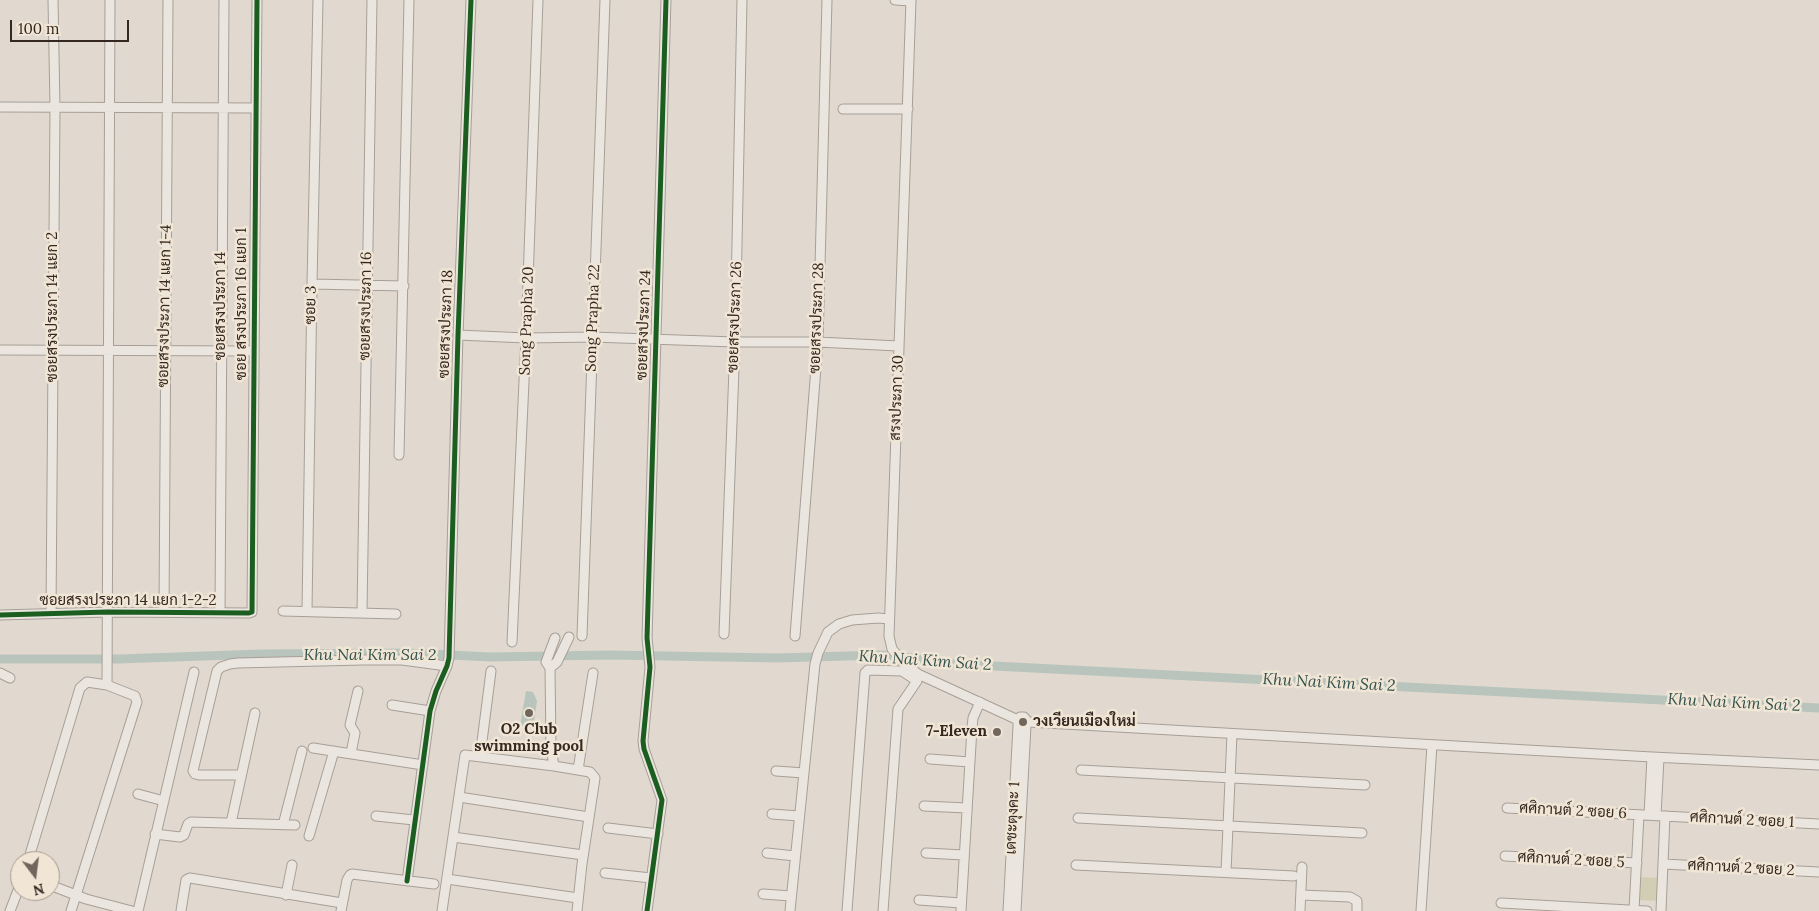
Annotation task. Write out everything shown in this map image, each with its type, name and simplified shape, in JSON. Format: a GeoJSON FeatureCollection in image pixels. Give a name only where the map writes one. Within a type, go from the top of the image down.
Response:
{"type":"FeatureCollection","features":[{"type":"Feature","properties":{"kind":"street","name":"ซอยสรงประภา 14 แยก 2"},"geometry":{"type":"LineString","coordinates":[[51,614],[55,107],[53,0]]}},
{"type":"Feature","properties":{"kind":"street"},"geometry":{"type":"LineString","coordinates":[[107,685],[110,0]]}},
{"type":"Feature","properties":{"kind":"street","name":"ซอยสรงประภา 14 แยก 1-4"},"geometry":{"type":"LineString","coordinates":[[164,612],[168,0]]}},
{"type":"Feature","properties":{"kind":"street","name":"ซอยสรงประภา 14"},"geometry":{"type":"LineString","coordinates":[[220,612],[224,0]]}},
{"type":"Feature","properties":{"kind":"street","name":"ซอย สรงประภา 16 แยก 1"},"geometry":{"type":"LineString","coordinates":[[253,609],[257,0]]}},
{"type":"Feature","properties":{"kind":"street","name":"ซอย 3"},"geometry":{"type":"LineString","coordinates":[[307,610],[318,0]]}},
{"type":"Feature","properties":{"kind":"street","name":"ซอยสรงประภา 16"},"geometry":{"type":"LineString","coordinates":[[362,612],[372,0]]}},
{"type":"Feature","properties":{"kind":"street"},"geometry":{"type":"LineString","coordinates":[[398,455],[404,286],[409,0]]}},
{"type":"Feature","properties":{"kind":"street","name":"ซอยสรงประภา 18"},"geometry":{"type":"LineString","coordinates":[[407,881],[430,711],[448,662],[450,648],[458,335],[471,0]]}},
{"type":"Feature","properties":{"kind":"street","name":"Song Prapha 20"},"geometry":{"type":"LineString","coordinates":[[512,642],[526,338],[538,0]]}},
{"type":"Feature","properties":{"kind":"street","name":"Song Prapha 22"},"geometry":{"type":"LineString","coordinates":[[582,636],[605,0]]}},
{"type":"Feature","properties":{"kind":"street","name":"ซอยสรงประภา 24"},"geometry":{"type":"LineString","coordinates":[[647,911],[662,798],[643,746],[650,668],[648,651],[666,0]]}},
{"type":"Feature","properties":{"kind":"street","name":"ซอยสรงประภา 26"},"geometry":{"type":"LineString","coordinates":[[724,634],[735,342],[742,0]]}},
{"type":"Feature","properties":{"kind":"street","name":"ซอยสรงประภา 28"},"geometry":{"type":"LineString","coordinates":[[795,636],[818,342],[826,0]]}},
{"type":"Feature","properties":{"kind":"street"},"geometry":{"type":"LineString","coordinates":[[895,0],[911,1]]}},
{"type":"Feature","properties":{"kind":"street","name":"สรงประภา 30"},"geometry":{"type":"LineString","coordinates":[[911,1],[888,636],[892,648],[917,677],[980,702],[1023,724]]}},
{"type":"Feature","properties":{"kind":"street"},"geometry":{"type":"LineString","coordinates":[[0,107],[256,108]]}},
{"type":"Feature","properties":{"kind":"street"},"geometry":{"type":"LineString","coordinates":[[843,110],[908,109]]}},
{"type":"Feature","properties":{"kind":"street"},"geometry":{"type":"LineString","coordinates":[[312,284],[404,286]]}},
{"type":"Feature","properties":{"kind":"street"},"geometry":{"type":"LineString","coordinates":[[458,335],[526,338],[592,337],[735,342],[818,342],[898,346]]}},
{"type":"Feature","properties":{"kind":"street"},"geometry":{"type":"LineString","coordinates":[[0,350],[254,351]]}},
{"type":"Feature","properties":{"kind":"street","name":"ซอยสรงประภา 14 แยก 1-2-2"},"geometry":{"type":"LineString","coordinates":[[0,615],[108,612],[249,613],[253,609]]}},
{"type":"Feature","properties":{"kind":"street"},"geometry":{"type":"LineString","coordinates":[[283,611],[307,610],[396,614]]}},
{"type":"Feature","properties":{"kind":"street"},"geometry":{"type":"LineString","coordinates":[[790,911],[815,664],[822,642],[833,627],[845,622],[878,618],[889,619]]}},
{"type":"Feature","properties":{"kind":"street"},"geometry":{"type":"LineString","coordinates":[[551,664],[567,639]]}},
{"type":"Feature","properties":{"kind":"street"},"geometry":{"type":"LineString","coordinates":[[554,640],[551,664],[551,748],[554,766]]}},
{"type":"Feature","properties":{"kind":"street"},"geometry":{"type":"LineString","coordinates":[[241,774],[195,774],[193,771],[217,671],[221,667],[238,663],[363,660],[448,662]]}},
{"type":"Feature","properties":{"kind":"street"},"geometry":{"type":"LineString","coordinates":[[847,911],[865,673],[868,670],[902,671],[917,677],[898,709],[883,911]]}},
{"type":"Feature","properties":{"kind":"street"},"geometry":{"type":"LineString","coordinates":[[480,757],[491,671]]}},
{"type":"Feature","properties":{"kind":"street"},"geometry":{"type":"LineString","coordinates":[[138,911],[194,672]]}},
{"type":"Feature","properties":{"kind":"street"},"geometry":{"type":"LineString","coordinates":[[0,673],[10,678]]}},
{"type":"Feature","properties":{"kind":"street"},"geometry":{"type":"LineString","coordinates":[[578,770],[594,673]]}},
{"type":"Feature","properties":{"kind":"street"},"geometry":{"type":"LineString","coordinates":[[31,851],[80,688],[87,682],[107,685],[135,696],[137,702],[71,911]]}},
{"type":"Feature","properties":{"kind":"street"},"geometry":{"type":"LineString","coordinates":[[351,754],[355,733],[350,725],[358,691]]}},
{"type":"Feature","properties":{"kind":"street"},"geometry":{"type":"LineString","coordinates":[[919,900],[961,907],[973,718],[980,702]]}},
{"type":"Feature","properties":{"kind":"street"},"geometry":{"type":"LineString","coordinates":[[392,705],[430,711]]}},
{"type":"Feature","properties":{"kind":"street"},"geometry":{"type":"LineString","coordinates":[[231,823],[255,713]]}},
{"type":"Feature","properties":{"kind":"street"},"geometry":{"type":"LineString","coordinates":[[1023,724],[1819,765]]}},
{"type":"Feature","properties":{"kind":"street","name":"เดชะตุงคะ 1"},"geometry":{"type":"LineString","coordinates":[[1008,911],[1023,724]]}},
{"type":"Feature","properties":{"kind":"street","name":"เดชะตุงคะ 1"},"geometry":{"type":"LineString","coordinates":[[1016,911],[1023,724]]}},
{"type":"Feature","properties":{"kind":"street"},"geometry":{"type":"LineString","coordinates":[[1226,872],[1232,734]]}},
{"type":"Feature","properties":{"kind":"street"},"geometry":{"type":"LineString","coordinates":[[1421,911],[1432,745]]}},
{"type":"Feature","properties":{"kind":"street"},"geometry":{"type":"LineString","coordinates":[[313,748],[422,765]]}},
{"type":"Feature","properties":{"kind":"street"},"geometry":{"type":"LineString","coordinates":[[283,825],[302,751]]}},
{"type":"Feature","properties":{"kind":"street"},"geometry":{"type":"LineString","coordinates":[[309,836],[334,751]]}},
{"type":"Feature","properties":{"kind":"street"},"geometry":{"type":"LineString","coordinates":[[442,911],[465,755],[590,772],[595,778],[583,855],[577,911]]}},
{"type":"Feature","properties":{"kind":"street"},"geometry":{"type":"LineString","coordinates":[[1634,910],[1637,863],[1652,815],[1655,758]]}},
{"type":"Feature","properties":{"kind":"street"},"geometry":{"type":"LineString","coordinates":[[930,759],[970,762]]}},
{"type":"Feature","properties":{"kind":"street"},"geometry":{"type":"LineString","coordinates":[[1081,770],[1365,785]]}},
{"type":"Feature","properties":{"kind":"street"},"geometry":{"type":"LineString","coordinates":[[776,771],[804,773]]}},
{"type":"Feature","properties":{"kind":"street"},"geometry":{"type":"LineString","coordinates":[[138,794],[164,801]]}},
{"type":"Feature","properties":{"kind":"street"},"geometry":{"type":"LineString","coordinates":[[459,797],[589,817]]}},
{"type":"Feature","properties":{"kind":"street"},"geometry":{"type":"LineString","coordinates":[[924,806],[967,808]]}},
{"type":"Feature","properties":{"kind":"street","name":"ศศิกานต์ 2 ซอย 6"},"geometry":{"type":"LineString","coordinates":[[1507,808],[1652,815]]}},
{"type":"Feature","properties":{"kind":"street"},"geometry":{"type":"LineString","coordinates":[[772,814],[799,816]]}},
{"type":"Feature","properties":{"kind":"street"},"geometry":{"type":"LineString","coordinates":[[1652,815],[1663,864],[1661,911]]}},
{"type":"Feature","properties":{"kind":"street","name":"ศศิกานต์ 2 ซอย 1"},"geometry":{"type":"LineString","coordinates":[[1652,815],[1819,824]]}},
{"type":"Feature","properties":{"kind":"street"},"geometry":{"type":"LineString","coordinates":[[376,816],[414,820]]}},
{"type":"Feature","properties":{"kind":"street"},"geometry":{"type":"LineString","coordinates":[[1078,818],[1362,833]]}},
{"type":"Feature","properties":{"kind":"street"},"geometry":{"type":"LineString","coordinates":[[155,834],[180,837],[184,835],[189,823],[295,825]]}},
{"type":"Feature","properties":{"kind":"street"},"geometry":{"type":"LineString","coordinates":[[608,828],[658,834]]}},
{"type":"Feature","properties":{"kind":"street"},"geometry":{"type":"LineString","coordinates":[[453,837],[583,855]]}},
{"type":"Feature","properties":{"kind":"street"},"geometry":{"type":"LineString","coordinates":[[767,853],[795,856]]}},
{"type":"Feature","properties":{"kind":"street"},"geometry":{"type":"LineString","coordinates":[[926,853],[964,854]]}},
{"type":"Feature","properties":{"kind":"street","name":"ศศิกานต์ 2 ซอย 5"},"geometry":{"type":"LineString","coordinates":[[1505,856],[1637,863]]}},
{"type":"Feature","properties":{"kind":"street"},"geometry":{"type":"LineString","coordinates":[[1076,864],[1294,876]]}},
{"type":"Feature","properties":{"kind":"street","name":"ศศิกานต์ 2 ซอย 2"},"geometry":{"type":"LineString","coordinates":[[1663,864],[1819,872]]}},
{"type":"Feature","properties":{"kind":"street"},"geometry":{"type":"LineString","coordinates":[[286,895],[292,865]]}},
{"type":"Feature","properties":{"kind":"street"},"geometry":{"type":"LineString","coordinates":[[1300,911],[1302,867]]}},
{"type":"Feature","properties":{"kind":"street"},"geometry":{"type":"LineString","coordinates":[[605,873],[651,878]]}},
{"type":"Feature","properties":{"kind":"street"},"geometry":{"type":"LineString","coordinates":[[181,911],[186,880],[188,878],[342,907],[350,875],[357,874],[434,884]]}},
{"type":"Feature","properties":{"kind":"street"},"geometry":{"type":"LineString","coordinates":[[447,879],[578,898]]}},
{"type":"Feature","properties":{"kind":"street"},"geometry":{"type":"LineString","coordinates":[[60,889],[86,899],[132,911]]}},
{"type":"Feature","properties":{"kind":"street"},"geometry":{"type":"LineString","coordinates":[[763,894],[791,896]]}},
{"type":"Feature","properties":{"kind":"street"},"geometry":{"type":"LineString","coordinates":[[1301,894],[1355,898],[1357,901],[1357,911]]}},
{"type":"Feature","properties":{"kind":"street"},"geometry":{"type":"LineString","coordinates":[[1501,903],[1577,909],[1647,911]]}},
{"type":"Feature","properties":{"kind":"shaded area","name":"O2 Club swimming pool"},"geometry":{"type":"Polygon","coordinates":[[[526,691],[533,692],[537,701],[533,728],[520,726],[526,691]]]}},
{"type":"Feature","properties":{"kind":"shaded area"},"geometry":{"type":"Polygon","coordinates":[[[1639,877],[1659,878],[1658,901],[1638,900],[1639,877]]]}},
{"type":"Feature","properties":{"kind":"waterway","name":"Khu Nai Kim Sai 2"},"geometry":{"type":"LineString","coordinates":[[0,659],[119,659],[261,654],[407,653],[491,657],[610,655],[777,658],[882,655],[913,658],[935,663],[1819,708]]}},
{"type":"Feature","properties":{"kind":"cycle path"},"geometry":{"type":"LineString","coordinates":[[0,615],[108,612],[252,612],[257,0]]}},
{"type":"Feature","properties":{"kind":"cycle path"},"geometry":{"type":"LineString","coordinates":[[407,881],[430,711],[449,658],[458,335],[471,0]]}},
{"type":"Feature","properties":{"kind":"cycle path"},"geometry":{"type":"LineString","coordinates":[[647,911],[662,800],[644,749],[643,741],[650,667],[647,638],[666,0]]}},
{"type":"Feature","properties":{"kind":"place","name":"O2 Club swimming pool"},"geometry":{"type":"Point","coordinates":[529,713]}},
{"type":"Feature","properties":{"kind":"place","name":"วงเวียนเมืองใหม่"},"geometry":{"type":"Point","coordinates":[1023,722]}},
{"type":"Feature","properties":{"kind":"place","name":"7-Eleven"},"geometry":{"type":"Point","coordinates":[997,732]}}]}
